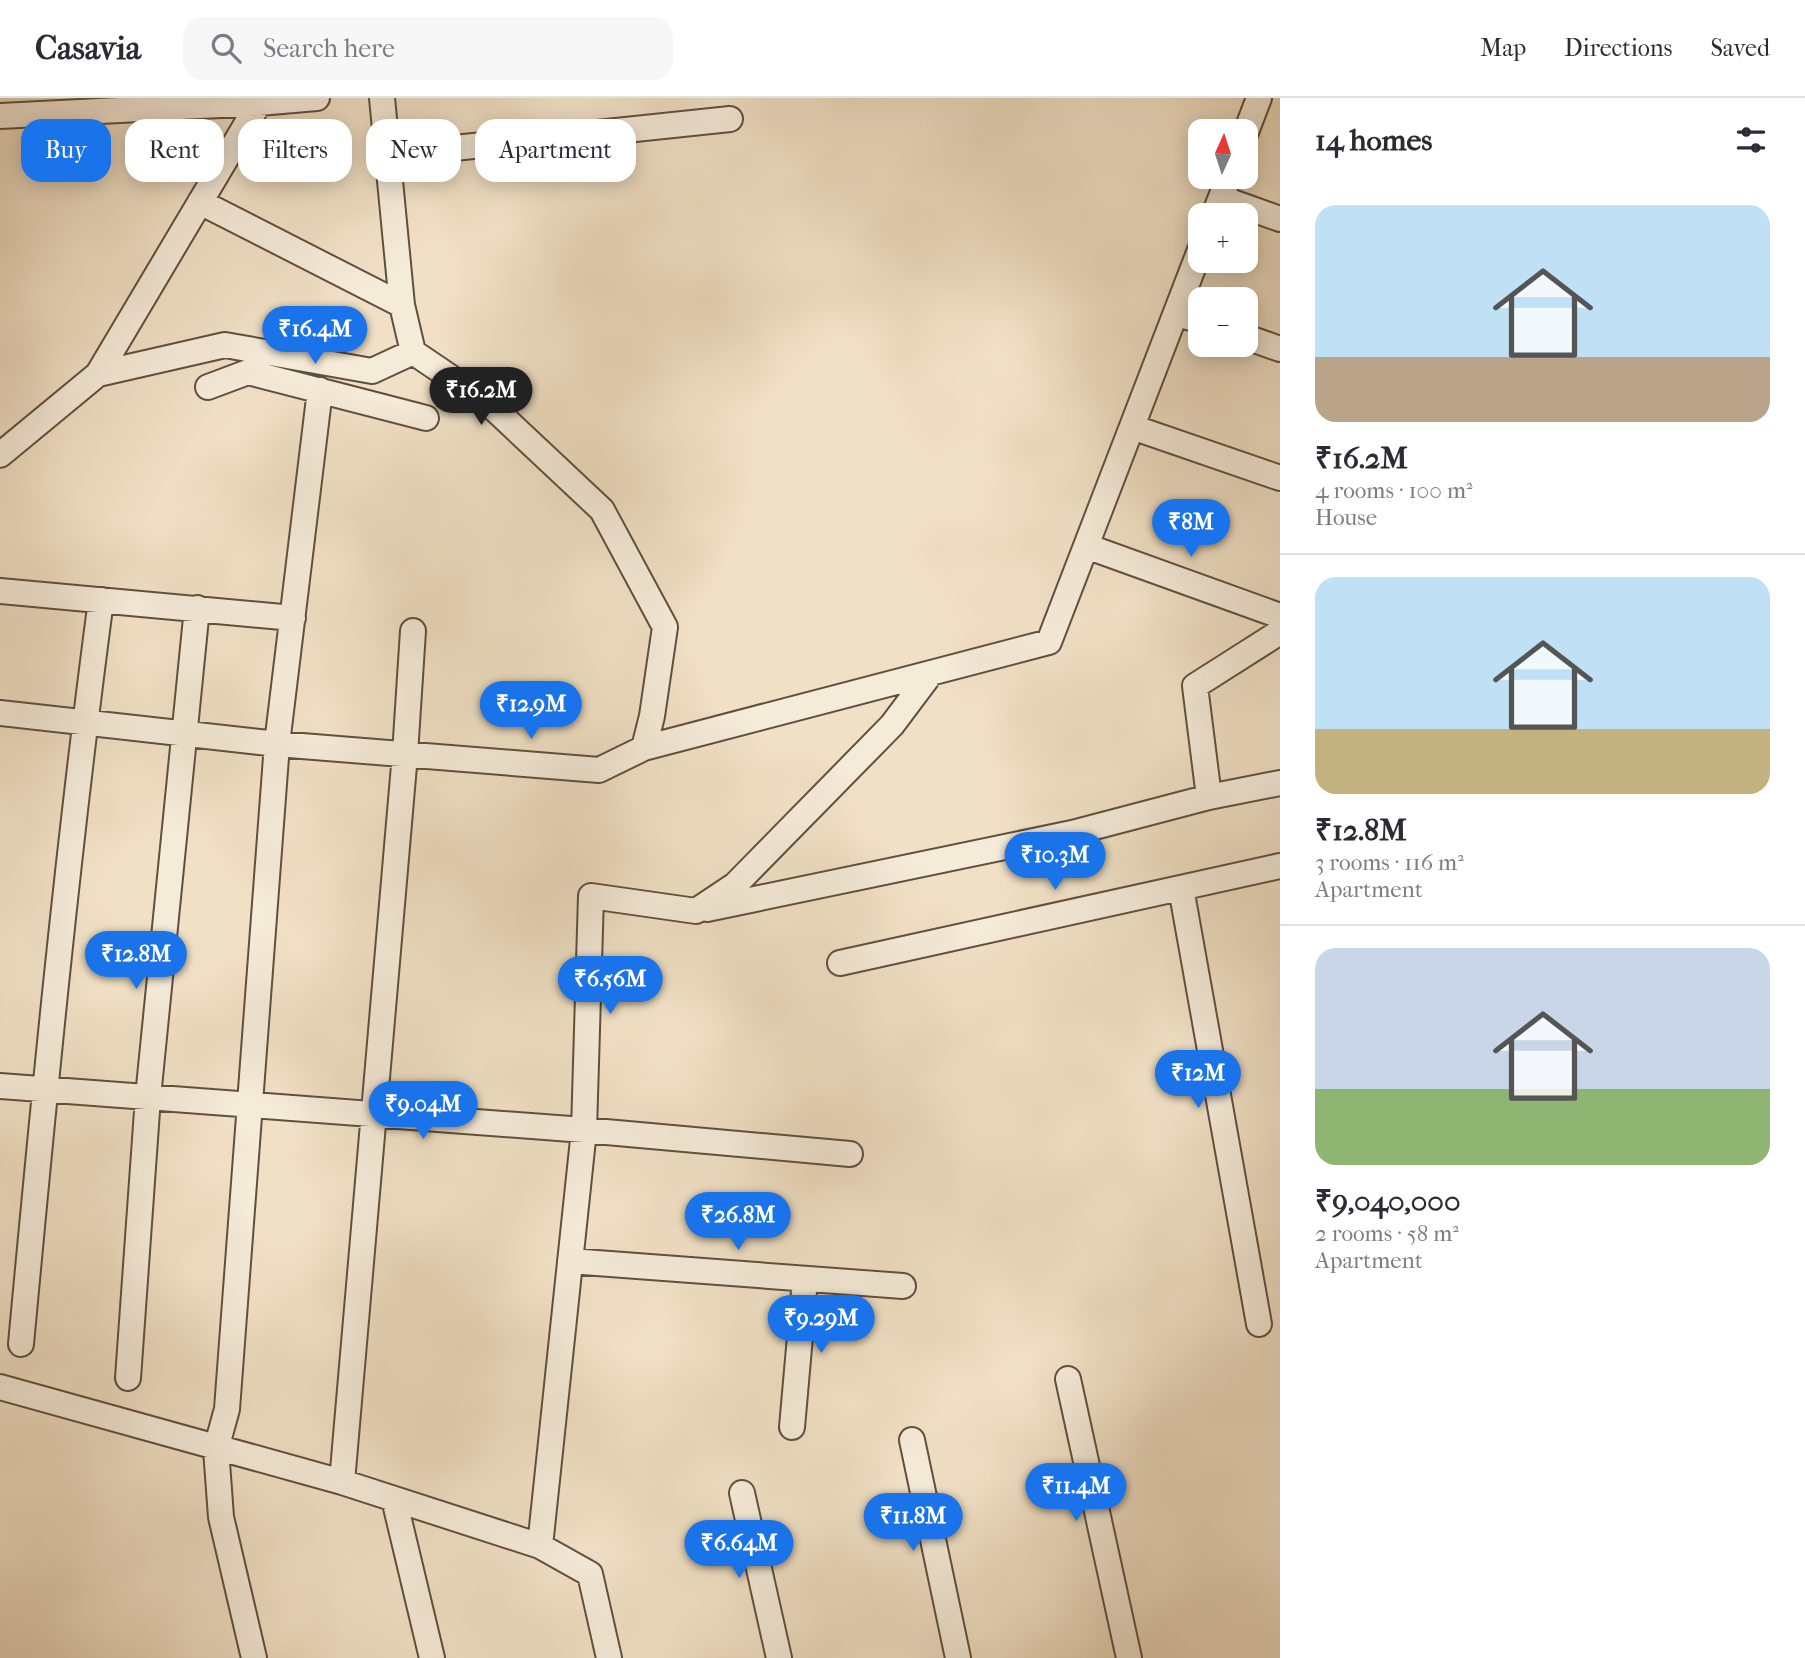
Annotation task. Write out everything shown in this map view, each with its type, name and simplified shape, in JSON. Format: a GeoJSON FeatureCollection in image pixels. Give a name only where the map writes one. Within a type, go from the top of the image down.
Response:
{"type":"FeatureCollection","features":[{"type":"Feature","properties":{"kind":"street"},"geometry":{"type":"LineString","coordinates":[[7,110],[259,103],[317,98]]}},
{"type":"Feature","properties":{"kind":"street"},"geometry":{"type":"LineString","coordinates":[[382,98],[384,119]]}},
{"type":"Feature","properties":{"kind":"street"},"geometry":{"type":"LineString","coordinates":[[1251,119],[1259,98]]}},
{"type":"Feature","properties":{"kind":"street"},"geometry":{"type":"LineString","coordinates":[[0,455],[98,373],[259,103]]}},
{"type":"Feature","properties":{"kind":"street"},"geometry":{"type":"LineString","coordinates":[[461,147],[730,119]]}},
{"type":"Feature","properties":{"kind":"street"},"geometry":{"type":"LineString","coordinates":[[391,182],[402,304],[412,352],[488,402],[602,510],[666,627],[652,716],[644,748]]}},
{"type":"Feature","properties":{"kind":"street"},"geometry":{"type":"LineString","coordinates":[[1221,197],[1280,219]]}},
{"type":"Feature","properties":{"kind":"street"},"geometry":{"type":"LineString","coordinates":[[200,202],[402,304]]}},
{"type":"Feature","properties":{"kind":"street"},"geometry":{"type":"LineString","coordinates":[[0,713],[277,744],[599,770],[644,748],[1049,642],[1191,273]]}},
{"type":"Feature","properties":{"kind":"street"},"geometry":{"type":"LineString","coordinates":[[1176,313],[1188,317]]}},
{"type":"Feature","properties":{"kind":"street"},"geometry":{"type":"LineString","coordinates":[[1258,341],[1280,349]]}},
{"type":"Feature","properties":{"kind":"street"},"geometry":{"type":"LineString","coordinates":[[98,373],[225,345],[372,371],[412,352]]}},
{"type":"Feature","properties":{"kind":"street"},"geometry":{"type":"LineString","coordinates":[[208,387],[248,372],[426,418]]}},
{"type":"Feature","properties":{"kind":"street"},"geometry":{"type":"LineString","coordinates":[[254,1658],[221,1517],[216,1448],[227,1409],[277,744],[320,390]]}},
{"type":"Feature","properties":{"kind":"street"},"geometry":{"type":"LineString","coordinates":[[1132,427],[1280,478]]}},
{"type":"Feature","properties":{"kind":"street"},"geometry":{"type":"LineString","coordinates":[[1086,546],[1280,616]]}},
{"type":"Feature","properties":{"kind":"street"},"geometry":{"type":"LineString","coordinates":[[0,592],[293,618]]}},
{"type":"Feature","properties":{"kind":"street"},"geometry":{"type":"LineString","coordinates":[[21,1345],[45,1090],[101,600]]}},
{"type":"Feature","properties":{"kind":"street"},"geometry":{"type":"LineString","coordinates":[[128,1378],[148,1097],[197,608]]}},
{"type":"Feature","properties":{"kind":"street"},"geometry":{"type":"LineString","coordinates":[[342,1482],[405,754],[413,631]]}},
{"type":"Feature","properties":{"kind":"street"},"geometry":{"type":"LineString","coordinates":[[1209,797],[1195,686],[1280,632]]}},
{"type":"Feature","properties":{"kind":"street"},"geometry":{"type":"LineString","coordinates":[[696,911],[735,885],[892,725],[931,673]]}},
{"type":"Feature","properties":{"kind":"street"},"geometry":{"type":"LineString","coordinates":[[540,1546],[584,1130],[591,897],[696,911],[1072,833],[1209,797],[1280,783]]}},
{"type":"Feature","properties":{"kind":"street"},"geometry":{"type":"LineString","coordinates":[[839,963],[1280,866]]}},
{"type":"Feature","properties":{"kind":"street"},"geometry":{"type":"LineString","coordinates":[[1181,888],[1259,1324]]}},
{"type":"Feature","properties":{"kind":"street"},"geometry":{"type":"LineString","coordinates":[[0,1086],[584,1130],[850,1154]]}},
{"type":"Feature","properties":{"kind":"street"},"geometry":{"type":"LineString","coordinates":[[570,1261],[902,1286]]}},
{"type":"Feature","properties":{"kind":"street"},"geometry":{"type":"LineString","coordinates":[[792,1427],[805,1280]]}},
{"type":"Feature","properties":{"kind":"street"},"geometry":{"type":"LineString","coordinates":[[1068,1378],[1129,1658]]}},
{"type":"Feature","properties":{"kind":"street"},"geometry":{"type":"LineString","coordinates":[[0,1387],[342,1482],[540,1546],[590,1574],[609,1658]]}},
{"type":"Feature","properties":{"kind":"street"},"geometry":{"type":"LineString","coordinates":[[912,1440],[958,1658]]}},
{"type":"Feature","properties":{"kind":"street"},"geometry":{"type":"LineString","coordinates":[[742,1493],[779,1658]]}},
{"type":"Feature","properties":{"kind":"street"},"geometry":{"type":"LineString","coordinates":[[394,1499],[432,1658]]}}]}
